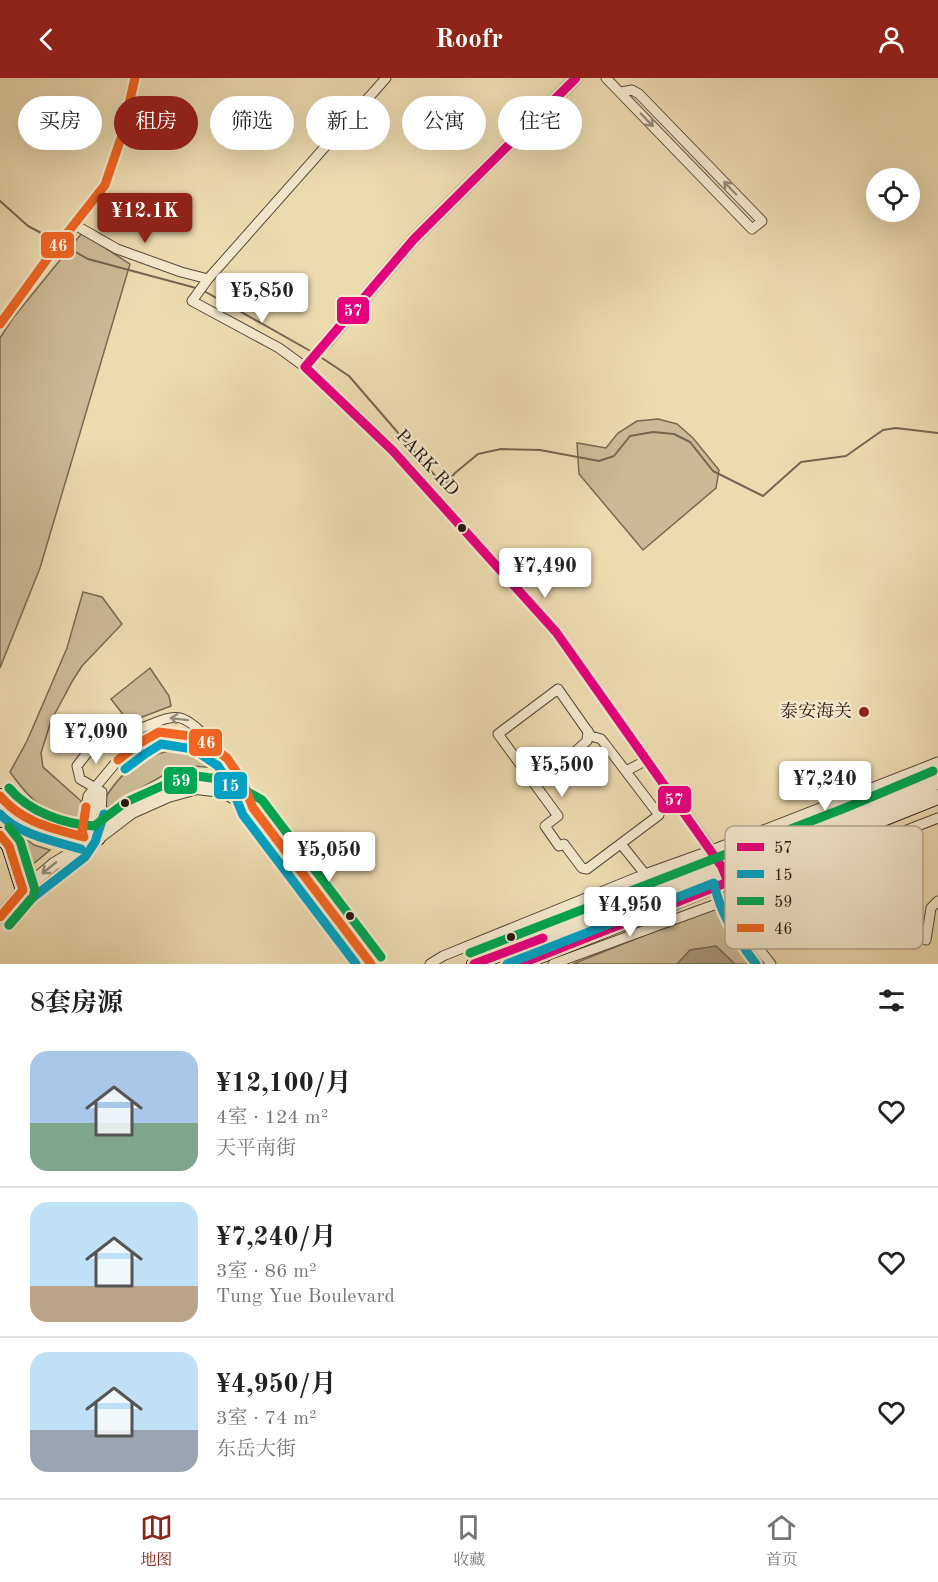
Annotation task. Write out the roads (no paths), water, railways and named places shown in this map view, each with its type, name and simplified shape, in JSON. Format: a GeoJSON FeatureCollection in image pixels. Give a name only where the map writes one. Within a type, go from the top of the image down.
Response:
{"type":"FeatureCollection","features":[{"type":"Feature","properties":{"kind":"main road"},"geometry":{"type":"LineString","coordinates":[[830,826],[938,782]]}},
{"type":"Feature","properties":{"kind":"main road"},"geometry":{"type":"LineString","coordinates":[[0,796],[12,810],[45,827],[86,841]]}},
{"type":"Feature","properties":{"kind":"main road"},"geometry":{"type":"LineString","coordinates":[[866,826],[938,797]]}},
{"type":"Feature","properties":{"kind":"main road"},"geometry":{"type":"LineString","coordinates":[[0,835],[9,846],[23,890]]}},
{"type":"Feature","properties":{"kind":"main road"},"geometry":{"type":"LineString","coordinates":[[474,964],[725,866]]}},
{"type":"Feature","properties":{"kind":"main road"},"geometry":{"type":"LineString","coordinates":[[520,964],[725,883]]}},
{"type":"Feature","properties":{"kind":"street"},"geometry":{"type":"LineString","coordinates":[[0,324],[105,185],[121,138],[135,78]]}},
{"type":"Feature","properties":{"kind":"street"},"geometry":{"type":"LineString","coordinates":[[75,225],[117,249],[206,282],[386,78]]}},
{"type":"Feature","properties":{"kind":"street"},"geometry":{"type":"LineString","coordinates":[[307,364],[414,239],[576,78]]}},
{"type":"Feature","properties":{"kind":"street"},"geometry":{"type":"LineString","coordinates":[[606,78],[752,229],[762,221],[639,94],[633,90],[621,92]]}},
{"type":"Feature","properties":{"kind":"street","name":"PARK RD"},"geometry":{"type":"LineString","coordinates":[[206,282],[192,301],[307,364],[393,451],[556,632],[712,850],[725,874]]}},
{"type":"Feature","properties":{"kind":"street"},"geometry":{"type":"LineString","coordinates":[[558,689],[588,731],[591,736],[601,739],[606,744],[659,815],[587,869],[582,868],[564,844],[559,846],[545,826],[558,816],[498,734],[558,689]]}},
{"type":"Feature","properties":{"kind":"street"},"geometry":{"type":"LineString","coordinates":[[138,744],[139,729],[172,717],[191,721],[220,753]]}},
{"type":"Feature","properties":{"kind":"street"},"geometry":{"type":"LineString","coordinates":[[96,787],[80,779],[77,766],[98,739],[123,725],[127,726],[138,744]]}},
{"type":"Feature","properties":{"kind":"street"},"geometry":{"type":"LineString","coordinates":[[570,756],[587,741],[588,731]]}},
{"type":"Feature","properties":{"kind":"street"},"geometry":{"type":"LineString","coordinates":[[86,841],[96,787],[118,760],[138,744],[159,732],[198,737],[226,758],[242,780],[254,808],[371,964]]}},
{"type":"Feature","properties":{"kind":"street"},"geometry":{"type":"LineString","coordinates":[[626,771],[647,760]]}},
{"type":"Feature","properties":{"kind":"street"},"geometry":{"type":"LineString","coordinates":[[774,826],[938,762]]}},
{"type":"Feature","properties":{"kind":"street"},"geometry":{"type":"LineString","coordinates":[[0,917],[23,890],[54,864],[132,812],[168,796],[197,788],[222,791],[254,808]]}},
{"type":"Feature","properties":{"kind":"street"},"geometry":{"type":"LineString","coordinates":[[917,826],[938,818]]}},
{"type":"Feature","properties":{"kind":"street"},"geometry":{"type":"LineString","coordinates":[[621,844],[645,874]]}},
{"type":"Feature","properties":{"kind":"street"},"geometry":{"type":"LineString","coordinates":[[430,964],[443,956],[645,874],[725,845]]}},
{"type":"Feature","properties":{"kind":"street"},"geometry":{"type":"LineString","coordinates":[[553,964],[725,900]]}},
{"type":"Feature","properties":{"kind":"street"},"geometry":{"type":"LineString","coordinates":[[927,940],[931,908],[938,901]]}},
{"type":"Feature","properties":{"kind":"street"},"geometry":{"type":"LineString","coordinates":[[759,949],[771,964]]}},
{"type":"Feature","properties":{"kind":"waterway"},"geometry":{"type":"LineString","coordinates":[[0,201],[28,226],[58,242]]}},
{"type":"Feature","properties":{"kind":"waterway"},"geometry":{"type":"LineString","coordinates":[[63,245],[88,259],[196,288]]}},
{"type":"Feature","properties":{"kind":"waterway"},"geometry":{"type":"LineString","coordinates":[[204,291],[314,353]]}},
{"type":"Feature","properties":{"kind":"waterway"},"geometry":{"type":"LineString","coordinates":[[319,356],[349,376],[444,486],[455,473],[478,454],[501,449],[540,450],[599,461],[614,456],[630,436],[653,432],[674,434],[690,442],[713,471],[763,496],[801,462],[846,456],[883,430],[896,428],[938,433]]}},
{"type":"Feature","properties":{"kind":"place","name":"泰安海关"},"geometry":{"type":"Point","coordinates":[864,712]}}]}
